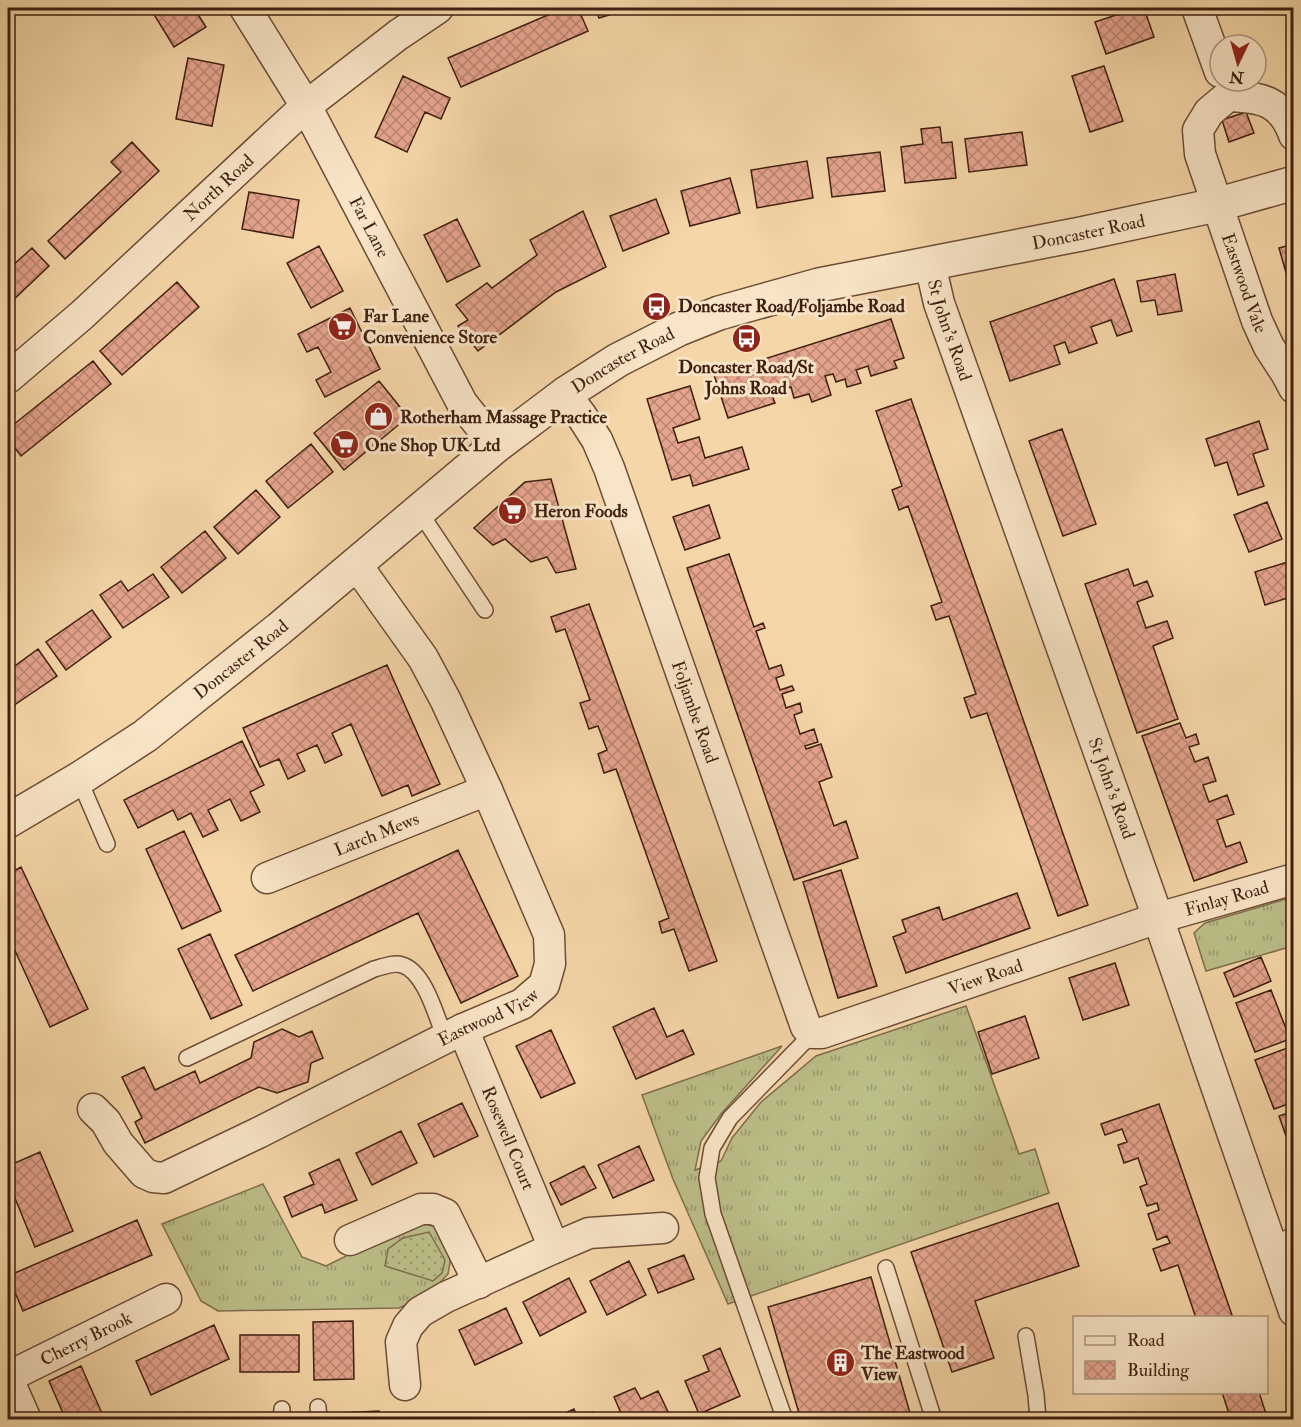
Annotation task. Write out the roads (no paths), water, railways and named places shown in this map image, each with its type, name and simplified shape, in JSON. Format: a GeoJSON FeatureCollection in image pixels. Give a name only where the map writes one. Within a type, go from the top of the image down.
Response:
{"type":"FeatureCollection","features":[{"type":"Feature","properties":{"kind":"street","name":"Far Lane"},"geometry":{"type":"LineString","coordinates":[[245,8],[306,106],[462,403],[496,446]]}},
{"type":"Feature","properties":{"kind":"street","name":"North Road"},"geometry":{"type":"LineString","coordinates":[[8,378],[82,315],[306,106],[398,34],[438,8]]}},
{"type":"Feature","properties":{"kind":"street"},"geometry":{"type":"LineString","coordinates":[[1197,8],[1208,39]]}},
{"type":"Feature","properties":{"kind":"street","name":"Eastwood Vale"},"geometry":{"type":"LineString","coordinates":[[1219,93],[1198,130],[1200,154],[1257,321],[1293,388]]}},
{"type":"Feature","properties":{"kind":"street"},"geometry":{"type":"LineString","coordinates":[[1244,93],[1274,105],[1289,122],[1293,135]]}},
{"type":"Feature","properties":{"kind":"street","name":"Doncaster Road"},"geometry":{"type":"LineString","coordinates":[[8,821],[146,736],[279,629],[496,446],[565,394],[626,356],[679,329],[719,313],[819,285],[1216,205],[1293,183]]}},
{"type":"Feature","properties":{"kind":"street","name":"St John's Road"},"geometry":{"type":"LineString","coordinates":[[930,264],[939,303],[1158,918],[1282,1239],[1293,1311]]}},
{"type":"Feature","properties":{"kind":"street","name":"Foljambe Road"},"geometry":{"type":"LineString","coordinates":[[565,394],[597,440],[609,468],[802,1016],[806,1027],[813,1033]]}},
{"type":"Feature","properties":{"kind":"street","name":"Eastwood View"},"geometry":{"type":"LineString","coordinates":[[93,1109],[106,1122],[118,1143],[144,1173],[164,1178],[454,1034],[522,1004],[544,985],[550,964],[549,935],[487,790],[446,700],[423,658],[356,564]]}},
{"type":"Feature","properties":{"kind":"street","name":"Larch Mews"},"geometry":{"type":"LineString","coordinates":[[267,878],[487,790]]}},
{"type":"Feature","properties":{"kind":"street","name":"Finlay Road"},"geometry":{"type":"LineString","coordinates":[[1158,918],[1293,879]]}},
{"type":"Feature","properties":{"kind":"street","name":"View Road"},"geometry":{"type":"LineString","coordinates":[[813,1033],[822,1033],[1158,918]]}},
{"type":"Feature","properties":{"kind":"street","name":"Rosewell Court"},"geometry":{"type":"LineString","coordinates":[[454,1034],[554,1248]]}},
{"type":"Feature","properties":{"kind":"street"},"geometry":{"type":"LineString","coordinates":[[350,1240],[421,1209],[433,1209],[445,1214],[479,1283]]}},
{"type":"Feature","properties":{"kind":"street"},"geometry":{"type":"LineString","coordinates":[[405,1385],[401,1342],[408,1326],[420,1312],[446,1297],[589,1233],[663,1228]]}},
{"type":"Feature","properties":{"kind":"street","name":"Cherry Brook"},"geometry":{"type":"LineString","coordinates":[[26,1419],[8,1378],[166,1299]]}},
{"type":"Feature","properties":{"kind":"lane"},"geometry":{"type":"LineString","coordinates":[[419,511],[485,610]]}},
{"type":"Feature","properties":{"kind":"lane"},"geometry":{"type":"LineString","coordinates":[[79,779],[107,844]]}},
{"type":"Feature","properties":{"kind":"lane"},"geometry":{"type":"LineString","coordinates":[[187,1058],[374,969],[390,965],[403,964],[415,973],[454,1034]]}},
{"type":"Feature","properties":{"kind":"lane"},"geometry":{"type":"LineString","coordinates":[[786,1419],[712,1214],[707,1178],[712,1148],[730,1118],[813,1033]]}},
{"type":"Feature","properties":{"kind":"lane"},"geometry":{"type":"LineString","coordinates":[[886,1268],[934,1419]]}},
{"type":"Feature","properties":{"kind":"lane"},"geometry":{"type":"LineString","coordinates":[[1026,1336],[1038,1419]]}},
{"type":"Feature","properties":{"kind":"place","name":"Doncaster Road/Foljambe Road"},"geometry":{"type":"Point","coordinates":[657,306]}},
{"type":"Feature","properties":{"kind":"place","name":"Far Lane Convenience Store"},"geometry":{"type":"Point","coordinates":[342,326]}},
{"type":"Feature","properties":{"kind":"place","name":"Doncaster Road/St Johns Road"},"geometry":{"type":"Point","coordinates":[746,338]}},
{"type":"Feature","properties":{"kind":"place","name":"Rotherham Massage Practice"},"geometry":{"type":"Point","coordinates":[379,417]}},
{"type":"Feature","properties":{"kind":"place","name":"One Shop UK Ltd"},"geometry":{"type":"Point","coordinates":[344,445]}},
{"type":"Feature","properties":{"kind":"place","name":"Heron Foods"},"geometry":{"type":"Point","coordinates":[513,511]}},
{"type":"Feature","properties":{"kind":"place","name":"The Eastwood View"},"geometry":{"type":"Point","coordinates":[840,1363]}}]}
